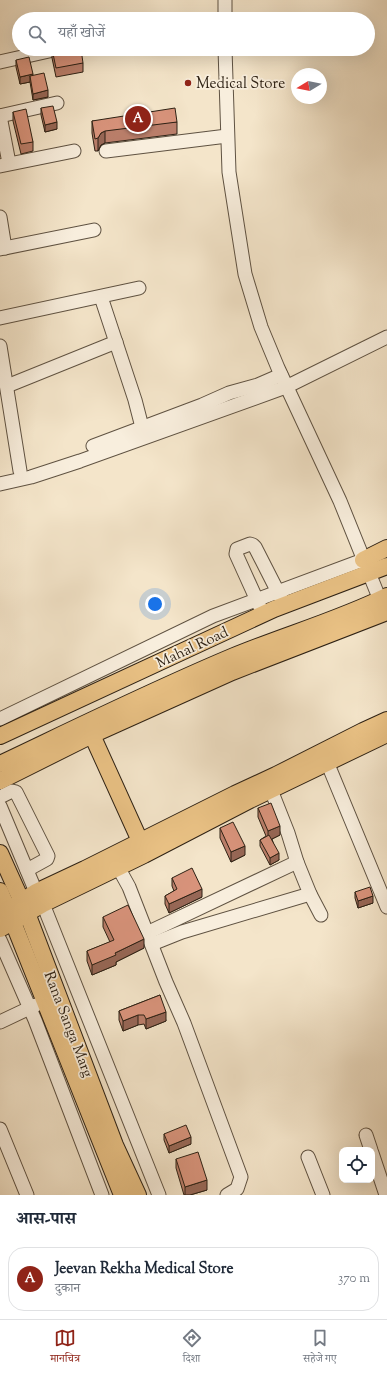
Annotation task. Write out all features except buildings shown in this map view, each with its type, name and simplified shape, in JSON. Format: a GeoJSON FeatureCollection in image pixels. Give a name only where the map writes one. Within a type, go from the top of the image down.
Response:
{"type":"FeatureCollection","features":[{"type":"Feature","properties":{"kind":"main road"},"geometry":{"type":"LineString","coordinates":[[366,566],[387,548]]}},
{"type":"Feature","properties":{"kind":"main road","name":"Mahal Road"},"geometry":{"type":"LineString","coordinates":[[0,736],[59,709],[260,607],[366,566],[387,566]]}},
{"type":"Feature","properties":{"kind":"main road","name":"Mahal Road"},"geometry":{"type":"LineString","coordinates":[[0,764],[155,698],[236,655],[385,603]]}},
{"type":"Feature","properties":{"kind":"main road"},"geometry":{"type":"LineString","coordinates":[[0,781],[92,735],[155,698]]}},
{"type":"Feature","properties":{"kind":"main road"},"geometry":{"type":"LineString","coordinates":[[5,919],[85,869],[387,720]]}},
{"type":"Feature","properties":{"kind":"main road"},"geometry":{"type":"LineString","coordinates":[[40,898],[118,867],[250,800],[387,734]]}},
{"type":"Feature","properties":{"kind":"main road"},"geometry":{"type":"LineString","coordinates":[[92,735],[140,841]]}},
{"type":"Feature","properties":{"kind":"main road","name":"Rana Sanga Marg"},"geometry":{"type":"LineString","coordinates":[[0,853],[25,907],[115,1145],[138,1195]]}},
{"type":"Feature","properties":{"kind":"main road","name":"Rana Sanga Marg"},"geometry":{"type":"LineString","coordinates":[[0,891],[5,919],[45,1001],[122,1195]]}},
{"type":"Feature","properties":{"kind":"street"},"geometry":{"type":"LineString","coordinates":[[225,0],[225,12]]}},
{"type":"Feature","properties":{"kind":"street"},"geometry":{"type":"LineString","coordinates":[[0,62],[27,56]]}},
{"type":"Feature","properties":{"kind":"street"},"geometry":{"type":"LineString","coordinates":[[225,56],[229,172],[245,274],[261,328],[286,387],[340,501],[366,566],[385,603]]}},
{"type":"Feature","properties":{"kind":"street"},"geometry":{"type":"LineString","coordinates":[[57,103],[0,116],[5,165],[74,151]]}},
{"type":"Feature","properties":{"kind":"street"},"geometry":{"type":"LineString","coordinates":[[106,151],[227,136]]}},
{"type":"Feature","properties":{"kind":"street"},"geometry":{"type":"LineString","coordinates":[[0,217],[2,249],[94,230]]}},
{"type":"Feature","properties":{"kind":"street"},"geometry":{"type":"LineString","coordinates":[[0,318],[139,288]]}},
{"type":"Feature","properties":{"kind":"street"},"geometry":{"type":"LineString","coordinates":[[101,297],[135,400],[142,427]]}},
{"type":"Feature","properties":{"kind":"street"},"geometry":{"type":"LineString","coordinates":[[0,484],[31,477],[73,463],[286,387],[387,337]]}},
{"type":"Feature","properties":{"kind":"street"},"geometry":{"type":"LineString","coordinates":[[7,386],[116,342]]}},
{"type":"Feature","properties":{"kind":"street"},"geometry":{"type":"LineString","coordinates":[[0,346],[20,471]]}},
{"type":"Feature","properties":{"kind":"street"},"geometry":{"type":"LineString","coordinates":[[0,478],[59,459],[202,405],[229,393],[258,385],[281,375]]}},
{"type":"Feature","properties":{"kind":"street"},"geometry":{"type":"LineString","coordinates":[[0,719],[213,616],[260,607],[236,554],[237,549],[250,544],[255,547],[282,598]]}},
{"type":"Feature","properties":{"kind":"street"},"geometry":{"type":"LineString","coordinates":[[52,694],[59,709]]}},
{"type":"Feature","properties":{"kind":"street"},"geometry":{"type":"LineString","coordinates":[[327,762],[387,907]]}},
{"type":"Feature","properties":{"kind":"street"},"geometry":{"type":"LineString","coordinates":[[271,790],[288,833],[297,862],[310,894],[321,915]]}},
{"type":"Feature","properties":{"kind":"street"},"geometry":{"type":"LineString","coordinates":[[0,797],[12,791],[16,792],[48,856],[47,859],[27,870]]}},
{"type":"Feature","properties":{"kind":"street"},"geometry":{"type":"LineString","coordinates":[[0,806],[40,898],[159,1195]]}},
{"type":"Feature","properties":{"kind":"street"},"geometry":{"type":"LineString","coordinates":[[150,938],[297,862]]}},
{"type":"Feature","properties":{"kind":"street"},"geometry":{"type":"LineString","coordinates":[[118,867],[129,887],[150,938],[242,1177],[235,1193]]}},
{"type":"Feature","properties":{"kind":"street"},"geometry":{"type":"LineString","coordinates":[[150,938],[182,932],[310,894]]}},
{"type":"Feature","properties":{"kind":"street"},"geometry":{"type":"LineString","coordinates":[[0,940],[30,1008],[102,1195]]}},
{"type":"Feature","properties":{"kind":"street"},"geometry":{"type":"LineString","coordinates":[[0,1022],[45,1001]]}},
{"type":"Feature","properties":{"kind":"street"},"geometry":{"type":"LineString","coordinates":[[0,1129],[27,1195]]}},
{"type":"Feature","properties":{"kind":"street"},"geometry":{"type":"LineString","coordinates":[[366,1135],[370,1147]]}},
{"type":"Feature","properties":{"kind":"street"},"geometry":{"type":"LineString","coordinates":[[308,1157],[322,1195]]}},
{"type":"Feature","properties":{"kind":"street"},"geometry":{"type":"LineString","coordinates":[[375,1160],[386,1195]]}},
{"type":"Feature","properties":{"kind":"place","name":"Medical Store"},"geometry":{"type":"Point","coordinates":[188,83]}},
{"type":"Feature","properties":{"kind":"place","name":"Jeevan Rekha Medical Store"},"geometry":{"type":"Point","coordinates":[138,119]}}]}
